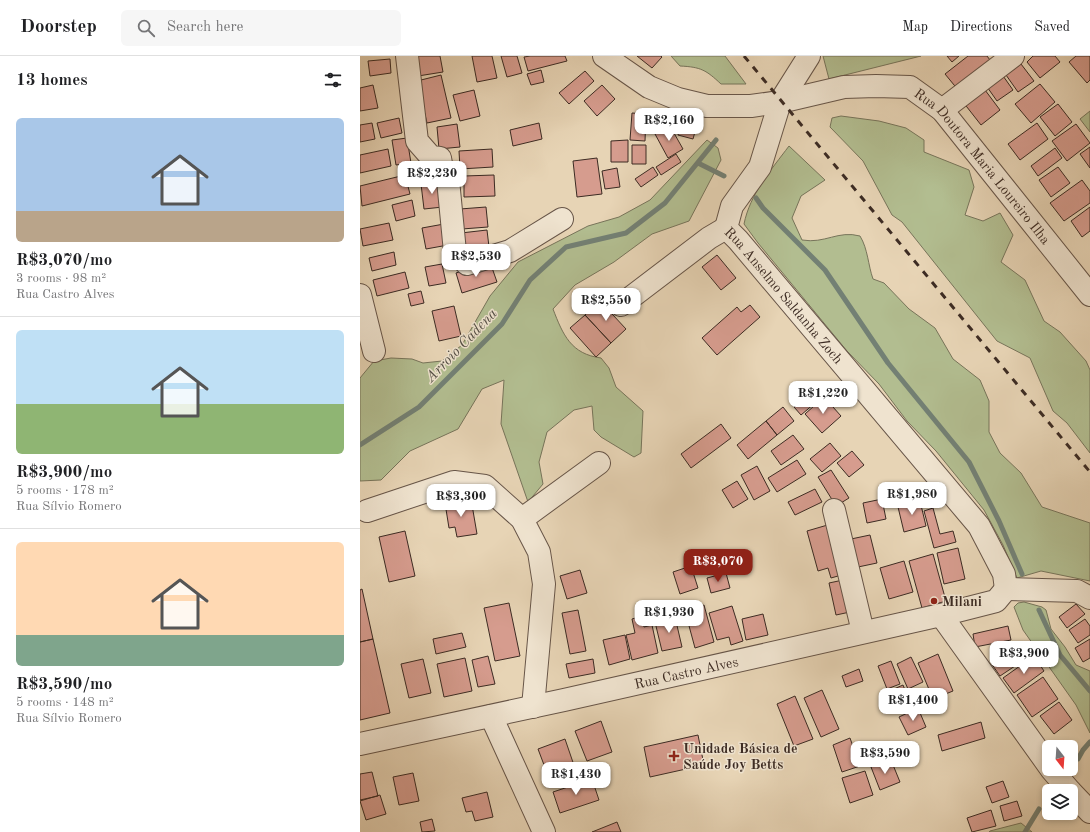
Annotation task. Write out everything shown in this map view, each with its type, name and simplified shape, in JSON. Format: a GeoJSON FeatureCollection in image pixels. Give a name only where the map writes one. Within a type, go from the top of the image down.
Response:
{"type":"FeatureCollection","features":[{"type":"Feature","properties":{"kind":"street"},"geometry":{"type":"LineString","coordinates":[[407,56],[418,141],[431,157],[440,158],[443,174],[448,180],[455,252],[467,264],[510,251],[562,219]]}},
{"type":"Feature","properties":{"kind":"street","name":"Rua Doutora Maria Loureiro Ilha"},"geometry":{"type":"LineString","coordinates":[[604,56],[649,87],[678,99],[707,106],[751,106],[780,102],[844,87],[910,87],[942,110],[1090,295]]}},
{"type":"Feature","properties":{"kind":"street","name":"Rua Anselmo Saldanha Zoch"},"geometry":{"type":"LineString","coordinates":[[809,56],[780,102],[760,167],[732,206],[726,228],[738,240],[979,526],[1004,574],[1006,589]]}},
{"type":"Feature","properties":{"kind":"street"},"geometry":{"type":"LineString","coordinates":[[942,110],[1014,56]]}},
{"type":"Feature","properties":{"kind":"street"},"geometry":{"type":"LineString","coordinates":[[621,306],[709,238],[726,228]]}},
{"type":"Feature","properties":{"kind":"street"},"geometry":{"type":"LineString","coordinates":[[360,295],[374,351]]}},
{"type":"Feature","properties":{"kind":"street"},"geometry":{"type":"LineString","coordinates":[[522,519],[599,463]]}},
{"type":"Feature","properties":{"kind":"street"},"geometry":{"type":"LineString","coordinates":[[367,511],[454,482],[485,486],[522,519],[539,552],[544,584],[533,707]]}},
{"type":"Feature","properties":{"kind":"street"},"geometry":{"type":"LineString","coordinates":[[834,510],[863,632]]}},
{"type":"Feature","properties":{"kind":"street"},"geometry":{"type":"LineString","coordinates":[[1006,589],[1077,591],[1090,598]]}},
{"type":"Feature","properties":{"kind":"street","name":"Rua Castro Alves"},"geometry":{"type":"LineString","coordinates":[[360,744],[533,707],[941,615],[996,601],[1006,589]]}},
{"type":"Feature","properties":{"kind":"street"},"geometry":{"type":"LineString","coordinates":[[941,615],[1042,756]]}},
{"type":"Feature","properties":{"kind":"street"},"geometry":{"type":"LineString","coordinates":[[491,716],[544,832]]}},
{"type":"Feature","properties":{"kind":"street"},"geometry":{"type":"LineString","coordinates":[[1057,776],[1063,784]]}},
{"type":"Feature","properties":{"kind":"street"},"geometry":{"type":"LineString","coordinates":[[1078,801],[1090,814]]}},
{"type":"Feature","properties":{"kind":"green space"},"geometry":{"type":"Polygon","coordinates":[[[671,56],[725,56],[746,84],[721,84],[703,70],[693,67],[680,66],[671,56]]]}},
{"type":"Feature","properties":{"kind":"green space"},"geometry":{"type":"Polygon","coordinates":[[[823,56],[921,56],[829,79],[823,56]]]}},
{"type":"Feature","properties":{"kind":"green space"},"geometry":{"type":"Polygon","coordinates":[[[1090,111],[1090,132],[1080,119],[1090,111]]]}},
{"type":"Feature","properties":{"kind":"green space"},"geometry":{"type":"Polygon","coordinates":[[[841,116],[879,121],[906,128],[924,140],[924,152],[969,170],[974,187],[965,215],[983,221],[1000,213],[1013,235],[1001,262],[1025,280],[1044,321],[1060,332],[1086,361],[1090,370],[1090,453],[1067,423],[1053,411],[1030,358],[997,341],[902,222],[892,215],[863,161],[830,127],[832,118],[841,116]]]}},
{"type":"Feature","properties":{"kind":"green space"},"geometry":{"type":"Polygon","coordinates":[[[707,140],[718,148],[721,160],[689,221],[652,234],[614,262],[575,285],[553,309],[560,327],[575,348],[591,356],[601,358],[609,368],[616,387],[643,411],[641,453],[634,457],[601,437],[594,430],[592,406],[574,410],[547,432],[539,462],[543,484],[528,502],[501,424],[504,380],[482,389],[458,429],[410,451],[381,480],[360,481],[360,378],[374,361],[391,358],[412,359],[423,363],[442,361],[462,345],[490,296],[518,262],[588,226],[619,217],[650,200],[707,140]]]}},
{"type":"Feature","properties":{"kind":"green space"},"geometry":{"type":"Polygon","coordinates":[[[789,146],[825,180],[801,196],[792,218],[802,240],[810,241],[845,235],[860,236],[865,246],[873,279],[884,283],[909,309],[935,328],[953,359],[980,380],[989,401],[989,432],[1000,453],[1021,473],[1042,507],[1090,523],[1090,581],[1041,571],[1017,578],[1003,545],[984,510],[936,451],[907,421],[879,384],[847,351],[744,224],[756,192],[768,173],[789,146]]]}},
{"type":"Feature","properties":{"kind":"green space"},"geometry":{"type":"Polygon","coordinates":[[[1024,602],[1042,607],[1046,610],[1051,629],[1065,647],[1076,665],[1090,671],[1090,733],[1076,705],[1023,630],[1014,607],[1018,603],[1024,602]]]}},
{"type":"Feature","properties":{"kind":"green space"},"geometry":{"type":"Polygon","coordinates":[[[1021,823],[1032,832],[989,832],[990,831],[1021,823]]]}},
{"type":"Feature","properties":{"kind":"building"},"geometry":{"type":"Polygon","coordinates":[[[415,56],[440,56],[443,72],[418,76],[415,56]]]}},
{"type":"Feature","properties":{"kind":"building"},"geometry":{"type":"Polygon","coordinates":[[[472,56],[492,56],[497,78],[477,82],[472,56]]]}},
{"type":"Feature","properties":{"kind":"building"},"geometry":{"type":"Polygon","coordinates":[[[501,56],[517,56],[522,73],[507,77],[501,56]]]}},
{"type":"Feature","properties":{"kind":"building"},"geometry":{"type":"Polygon","coordinates":[[[565,56],[567,61],[528,71],[524,57],[565,56]]]}},
{"type":"Feature","properties":{"kind":"building"},"geometry":{"type":"Polygon","coordinates":[[[637,56],[661,56],[662,57],[652,68],[637,56]]]}},
{"type":"Feature","properties":{"kind":"building"},"geometry":{"type":"Polygon","coordinates":[[[947,56],[959,56],[952,62],[947,56]]]}},
{"type":"Feature","properties":{"kind":"building"},"geometry":{"type":"Polygon","coordinates":[[[968,56],[987,56],[993,64],[959,91],[945,74],[968,56]]]}},
{"type":"Feature","properties":{"kind":"building"},"geometry":{"type":"Polygon","coordinates":[[[1033,56],[1055,56],[1060,62],[1040,78],[1027,62],[1033,56]]]}},
{"type":"Feature","properties":{"kind":"building"},"geometry":{"type":"Polygon","coordinates":[[[1076,56],[1090,56],[1090,80],[1087,83],[1069,62],[1076,56]]]}},
{"type":"Feature","properties":{"kind":"building"},"geometry":{"type":"Polygon","coordinates":[[[390,59],[391,73],[370,76],[368,61],[390,59]]]}},
{"type":"Feature","properties":{"kind":"building"},"geometry":{"type":"Polygon","coordinates":[[[1021,64],[1034,81],[1018,92],[1006,75],[1021,64]]]}},
{"type":"Feature","properties":{"kind":"building"},"geometry":{"type":"Polygon","coordinates":[[[541,70],[544,82],[531,85],[527,74],[541,70]]]}},
{"type":"Feature","properties":{"kind":"building"},"geometry":{"type":"Polygon","coordinates":[[[585,71],[594,81],[569,104],[559,93],[585,71]]]}},
{"type":"Feature","properties":{"kind":"building"},"geometry":{"type":"Polygon","coordinates":[[[1001,73],[1013,90],[997,101],[985,84],[1001,73]]]}},
{"type":"Feature","properties":{"kind":"building"},"geometry":{"type":"Polygon","coordinates":[[[441,75],[451,118],[427,123],[417,81],[441,75]]]}},
{"type":"Feature","properties":{"kind":"building"},"geometry":{"type":"Polygon","coordinates":[[[1040,84],[1055,102],[1031,123],[1015,104],[1040,84]]]}},
{"type":"Feature","properties":{"kind":"building"},"geometry":{"type":"Polygon","coordinates":[[[373,85],[378,108],[360,111],[360,88],[373,85]]]}},
{"type":"Feature","properties":{"kind":"building"},"geometry":{"type":"Polygon","coordinates":[[[602,85],[615,99],[597,116],[584,101],[602,85]]]}},
{"type":"Feature","properties":{"kind":"building"},"geometry":{"type":"Polygon","coordinates":[[[982,86],[1000,110],[981,125],[963,102],[982,86]]]}},
{"type":"Feature","properties":{"kind":"building"},"geometry":{"type":"Polygon","coordinates":[[[474,90],[480,116],[460,121],[453,95],[474,90]]]}},
{"type":"Feature","properties":{"kind":"building"},"geometry":{"type":"Polygon","coordinates":[[[1058,104],[1072,122],[1055,136],[1040,117],[1058,104]]]}},
{"type":"Feature","properties":{"kind":"building"},"geometry":{"type":"Polygon","coordinates":[[[667,109],[678,111],[675,125],[664,123],[667,109]]]}},
{"type":"Feature","properties":{"kind":"building"},"geometry":{"type":"Polygon","coordinates":[[[632,113],[646,114],[645,141],[630,140],[632,113]]]}},
{"type":"Feature","properties":{"kind":"building"},"geometry":{"type":"Polygon","coordinates":[[[683,116],[698,121],[693,139],[678,135],[683,116]]]}},
{"type":"Feature","properties":{"kind":"building"},"geometry":{"type":"Polygon","coordinates":[[[399,118],[402,133],[381,138],[377,123],[399,118]]]}},
{"type":"Feature","properties":{"kind":"building"},"geometry":{"type":"Polygon","coordinates":[[[372,123],[375,139],[360,142],[360,125],[372,123]]]}},
{"type":"Feature","properties":{"kind":"building"},"geometry":{"type":"Polygon","coordinates":[[[539,123],[542,139],[513,146],[510,130],[539,123]]]}},
{"type":"Feature","properties":{"kind":"building"},"geometry":{"type":"Polygon","coordinates":[[[1037,123],[1048,139],[1020,160],[1008,144],[1037,123]]]}},
{"type":"Feature","properties":{"kind":"building"},"geometry":{"type":"Polygon","coordinates":[[[457,124],[460,147],[439,149],[437,127],[457,124]]]}},
{"type":"Feature","properties":{"kind":"building"},"geometry":{"type":"Polygon","coordinates":[[[1076,124],[1090,143],[1067,161],[1052,141],[1076,124]]]}},
{"type":"Feature","properties":{"kind":"building"},"geometry":{"type":"Polygon","coordinates":[[[670,126],[683,149],[668,158],[655,134],[670,126]]]}},
{"type":"Feature","properties":{"kind":"building"},"geometry":{"type":"Polygon","coordinates":[[[407,138],[411,163],[396,165],[392,140],[407,138]]]}},
{"type":"Feature","properties":{"kind":"building"},"geometry":{"type":"Polygon","coordinates":[[[628,140],[628,162],[611,162],[611,141],[628,140]]]}},
{"type":"Feature","properties":{"kind":"building"},"geometry":{"type":"Polygon","coordinates":[[[632,145],[646,145],[646,164],[632,164],[632,145]]]}},
{"type":"Feature","properties":{"kind":"building"},"geometry":{"type":"Polygon","coordinates":[[[1090,147],[1090,168],[1080,154],[1090,147]]]}},
{"type":"Feature","properties":{"kind":"building"},"geometry":{"type":"Polygon","coordinates":[[[1055,148],[1062,158],[1038,176],[1031,166],[1055,148]]]}},
{"type":"Feature","properties":{"kind":"building"},"geometry":{"type":"Polygon","coordinates":[[[388,149],[391,166],[360,173],[360,155],[388,149]]]}},
{"type":"Feature","properties":{"kind":"building"},"geometry":{"type":"Polygon","coordinates":[[[492,149],[493,167],[460,169],[459,151],[492,149]]]}},
{"type":"Feature","properties":{"kind":"building"},"geometry":{"type":"Polygon","coordinates":[[[676,154],[681,162],[661,175],[656,167],[676,154]]]}},
{"type":"Feature","properties":{"kind":"building"},"geometry":{"type":"Polygon","coordinates":[[[597,158],[602,194],[577,197],[573,161],[597,158]]]}},
{"type":"Feature","properties":{"kind":"building"},"geometry":{"type":"Polygon","coordinates":[[[653,167],[658,175],[641,187],[635,179],[653,167]]]}},
{"type":"Feature","properties":{"kind":"building"},"geometry":{"type":"Polygon","coordinates":[[[1058,167],[1070,183],[1051,197],[1039,180],[1058,167]]]}},
{"type":"Feature","properties":{"kind":"building"},"geometry":{"type":"Polygon","coordinates":[[[617,168],[620,187],[605,189],[602,171],[617,168]]]}},
{"type":"Feature","properties":{"kind":"building"},"geometry":{"type":"Polygon","coordinates":[[[405,175],[410,194],[362,206],[360,186],[405,175]]]}},
{"type":"Feature","properties":{"kind":"building"},"geometry":{"type":"Polygon","coordinates":[[[494,175],[495,196],[464,197],[464,176],[494,175]]]}},
{"type":"Feature","properties":{"kind":"building"},"geometry":{"type":"Polygon","coordinates":[[[1082,180],[1090,191],[1090,203],[1064,221],[1050,203],[1082,180]]]}},
{"type":"Feature","properties":{"kind":"building"},"geometry":{"type":"Polygon","coordinates":[[[440,181],[443,207],[424,209],[421,184],[440,181]]]}},
{"type":"Feature","properties":{"kind":"building"},"geometry":{"type":"Polygon","coordinates":[[[412,200],[415,216],[396,221],[392,205],[412,200]]]}},
{"type":"Feature","properties":{"kind":"building"},"geometry":{"type":"Polygon","coordinates":[[[486,207],[488,227],[462,229],[460,209],[486,207]]]}},
{"type":"Feature","properties":{"kind":"building"},"geometry":{"type":"Polygon","coordinates":[[[1090,207],[1090,231],[1082,237],[1071,221],[1090,207]]]}},
{"type":"Feature","properties":{"kind":"building"},"geometry":{"type":"Polygon","coordinates":[[[389,223],[393,240],[363,246],[360,229],[389,223]]]}},
{"type":"Feature","properties":{"kind":"building"},"geometry":{"type":"Polygon","coordinates":[[[444,224],[448,245],[426,249],[422,228],[444,224]]]}},
{"type":"Feature","properties":{"kind":"building"},"geometry":{"type":"Polygon","coordinates":[[[487,230],[489,247],[463,250],[461,233],[487,230]]]}},
{"type":"Feature","properties":{"kind":"building"},"geometry":{"type":"Polygon","coordinates":[[[394,252],[396,265],[372,271],[369,258],[394,252]]]}},
{"type":"Feature","properties":{"kind":"building"},"geometry":{"type":"Polygon","coordinates":[[[717,255],[736,278],[721,290],[702,267],[717,255]]]}},
{"type":"Feature","properties":{"kind":"building"},"geometry":{"type":"Polygon","coordinates":[[[490,262],[497,282],[462,293],[456,273],[490,262]]]}},
{"type":"Feature","properties":{"kind":"building"},"geometry":{"type":"Polygon","coordinates":[[[442,264],[446,283],[429,286],[425,267],[442,264]]]}},
{"type":"Feature","properties":{"kind":"building"},"geometry":{"type":"Polygon","coordinates":[[[405,272],[409,288],[377,296],[373,280],[405,272]]]}},
{"type":"Feature","properties":{"kind":"building"},"geometry":{"type":"Polygon","coordinates":[[[421,291],[424,303],[411,306],[408,294],[421,291]]]}},
{"type":"Feature","properties":{"kind":"building"},"geometry":{"type":"Polygon","coordinates":[[[600,301],[626,329],[611,343],[585,315],[600,301]]]}},
{"type":"Feature","properties":{"kind":"building"},"geometry":{"type":"Polygon","coordinates":[[[750,305],[760,317],[717,355],[702,338],[737,307],[741,312],[750,305]]]}},
{"type":"Feature","properties":{"kind":"building"},"geometry":{"type":"Polygon","coordinates":[[[454,306],[461,336],[439,341],[432,311],[454,306]]]}},
{"type":"Feature","properties":{"kind":"building"},"geometry":{"type":"Polygon","coordinates":[[[585,315],[611,343],[596,357],[570,328],[585,315]]]}},
{"type":"Feature","properties":{"kind":"building"},"geometry":{"type":"Polygon","coordinates":[[[808,395],[815,403],[801,415],[794,407],[808,395]]]}},
{"type":"Feature","properties":{"kind":"building"},"geometry":{"type":"Polygon","coordinates":[[[824,397],[841,416],[822,433],[805,414],[824,397]]]}},
{"type":"Feature","properties":{"kind":"building"},"geometry":{"type":"Polygon","coordinates":[[[783,407],[794,421],[777,435],[766,421],[783,407]]]}},
{"type":"Feature","properties":{"kind":"building"},"geometry":{"type":"Polygon","coordinates":[[[766,421],[777,435],[748,459],[737,445],[766,421]]]}},
{"type":"Feature","properties":{"kind":"building"},"geometry":{"type":"Polygon","coordinates":[[[721,424],[731,438],[691,468],[681,454],[721,424]]]}},
{"type":"Feature","properties":{"kind":"building"},"geometry":{"type":"Polygon","coordinates":[[[793,435],[804,449],[781,465],[771,451],[793,435]]]}},
{"type":"Feature","properties":{"kind":"building"},"geometry":{"type":"Polygon","coordinates":[[[830,443],[841,456],[822,472],[810,459],[830,443]]]}},
{"type":"Feature","properties":{"kind":"building"},"geometry":{"type":"Polygon","coordinates":[[[852,451],[864,465],[849,477],[837,463],[852,451]]]}},
{"type":"Feature","properties":{"kind":"building"},"geometry":{"type":"Polygon","coordinates":[[[797,460],[806,474],[777,492],[768,478],[797,460]]]}},
{"type":"Feature","properties":{"kind":"building"},"geometry":{"type":"Polygon","coordinates":[[[757,466],[770,491],[754,500],[741,475],[757,466]]]}},
{"type":"Feature","properties":{"kind":"building"},"geometry":{"type":"Polygon","coordinates":[[[831,470],[849,498],[836,506],[818,477],[831,470]]]}},
{"type":"Feature","properties":{"kind":"building"},"geometry":{"type":"Polygon","coordinates":[[[737,481],[748,499],[733,508],[722,490],[737,481]]]}},
{"type":"Feature","properties":{"kind":"building"},"geometry":{"type":"Polygon","coordinates":[[[815,489],[822,502],[795,515],[788,502],[815,489]]]}},
{"type":"Feature","properties":{"kind":"building"},"geometry":{"type":"Polygon","coordinates":[[[471,499],[477,534],[457,537],[455,527],[449,528],[445,503],[471,499]]]}},
{"type":"Feature","properties":{"kind":"building"},"geometry":{"type":"Polygon","coordinates":[[[882,499],[886,519],[867,523],[863,503],[882,499]]]}},
{"type":"Feature","properties":{"kind":"building"},"geometry":{"type":"Polygon","coordinates":[[[920,501],[926,526],[904,532],[898,507],[920,501]]]}},
{"type":"Feature","properties":{"kind":"building"},"geometry":{"type":"Polygon","coordinates":[[[933,508],[940,534],[953,531],[956,542],[934,548],[924,511],[933,508]]]}},
{"type":"Feature","properties":{"kind":"building"},"geometry":{"type":"Polygon","coordinates":[[[831,524],[845,574],[831,578],[828,568],[818,571],[807,531],[831,524]]]}},
{"type":"Feature","properties":{"kind":"building"},"geometry":{"type":"Polygon","coordinates":[[[405,531],[415,576],[389,582],[379,537],[405,531]]]}},
{"type":"Feature","properties":{"kind":"building"},"geometry":{"type":"Polygon","coordinates":[[[870,535],[877,563],[858,567],[851,539],[870,535]]]}},
{"type":"Feature","properties":{"kind":"building"},"geometry":{"type":"Polygon","coordinates":[[[958,548],[965,579],[944,584],[937,553],[958,548]]]}},
{"type":"Feature","properties":{"kind":"building"},"geometry":{"type":"Polygon","coordinates":[[[933,554],[946,601],[922,608],[909,561],[933,554]]]}},
{"type":"Feature","properties":{"kind":"building"},"geometry":{"type":"Polygon","coordinates":[[[904,561],[913,592],[889,599],[880,568],[904,561]]]}},
{"type":"Feature","properties":{"kind":"building"},"geometry":{"type":"Polygon","coordinates":[[[691,566],[698,588],[680,594],[673,572],[691,566]]]}},
{"type":"Feature","properties":{"kind":"building"},"geometry":{"type":"Polygon","coordinates":[[[580,570],[587,593],[567,599],[560,576],[580,570]]]}},
{"type":"Feature","properties":{"kind":"building"},"geometry":{"type":"Polygon","coordinates":[[[726,573],[730,588],[711,593],[707,578],[726,573]]]}},
{"type":"Feature","properties":{"kind":"building"},"geometry":{"type":"Polygon","coordinates":[[[843,580],[850,612],[836,615],[829,583],[843,580]]]}},
{"type":"Feature","properties":{"kind":"building"},"geometry":{"type":"Polygon","coordinates":[[[362,589],[373,639],[360,642],[360,590],[362,589]]]}},
{"type":"Feature","properties":{"kind":"building"},"geometry":{"type":"Polygon","coordinates":[[[509,603],[520,656],[495,661],[484,608],[509,603]]]}},
{"type":"Feature","properties":{"kind":"building"},"geometry":{"type":"Polygon","coordinates":[[[1076,604],[1085,614],[1067,628],[1059,617],[1076,604]]]}},
{"type":"Feature","properties":{"kind":"building"},"geometry":{"type":"Polygon","coordinates":[[[704,605],[714,642],[695,648],[685,611],[704,605]]]}},
{"type":"Feature","properties":{"kind":"building"},"geometry":{"type":"Polygon","coordinates":[[[732,606],[743,641],[731,645],[729,637],[717,640],[709,613],[732,606]]]}},
{"type":"Feature","properties":{"kind":"building"},"geometry":{"type":"Polygon","coordinates":[[[578,610],[586,651],[570,654],[562,613],[578,610]]]}},
{"type":"Feature","properties":{"kind":"building"},"geometry":{"type":"Polygon","coordinates":[[[763,614],[768,635],[746,640],[742,619],[763,614]]]}},
{"type":"Feature","properties":{"kind":"building"},"geometry":{"type":"Polygon","coordinates":[[[642,616],[644,627],[652,625],[658,653],[632,660],[626,635],[635,633],[632,619],[642,616]]]}},
{"type":"Feature","properties":{"kind":"building"},"geometry":{"type":"Polygon","coordinates":[[[675,617],[682,647],[662,651],[655,622],[675,617]]]}},
{"type":"Feature","properties":{"kind":"building"},"geometry":{"type":"Polygon","coordinates":[[[1085,619],[1090,626],[1090,635],[1078,643],[1069,630],[1085,619]]]}},
{"type":"Feature","properties":{"kind":"building"},"geometry":{"type":"Polygon","coordinates":[[[1008,626],[1011,640],[975,647],[973,634],[1008,626]]]}},
{"type":"Feature","properties":{"kind":"building"},"geometry":{"type":"Polygon","coordinates":[[[462,633],[466,647],[436,654],[433,639],[462,633]]]}},
{"type":"Feature","properties":{"kind":"building"},"geometry":{"type":"Polygon","coordinates":[[[625,635],[630,659],[609,665],[603,640],[625,635]]]}},
{"type":"Feature","properties":{"kind":"building"},"geometry":{"type":"Polygon","coordinates":[[[373,639],[390,713],[360,720],[360,642],[373,639]]]}},
{"type":"Feature","properties":{"kind":"building"},"geometry":{"type":"Polygon","coordinates":[[[1090,639],[1090,658],[1083,662],[1075,648],[1090,639]]]}},
{"type":"Feature","properties":{"kind":"building"},"geometry":{"type":"Polygon","coordinates":[[[1026,643],[1032,654],[1019,662],[1012,650],[1026,643]]]}},
{"type":"Feature","properties":{"kind":"building"},"geometry":{"type":"Polygon","coordinates":[[[1009,650],[1018,664],[1000,676],[991,663],[1009,650]]]}},
{"type":"Feature","properties":{"kind":"building"},"geometry":{"type":"Polygon","coordinates":[[[938,654],[953,691],[933,699],[918,663],[938,654]]]}},
{"type":"Feature","properties":{"kind":"building"},"geometry":{"type":"Polygon","coordinates":[[[488,656],[495,684],[478,687],[472,660],[488,656]]]}},
{"type":"Feature","properties":{"kind":"building"},"geometry":{"type":"Polygon","coordinates":[[[1034,656],[1044,671],[1014,693],[1003,678],[1034,656]]]}},
{"type":"Feature","properties":{"kind":"building"},"geometry":{"type":"Polygon","coordinates":[[[911,657],[923,682],[908,689],[897,664],[911,657]]]}},
{"type":"Feature","properties":{"kind":"building"},"geometry":{"type":"Polygon","coordinates":[[[465,658],[472,691],[444,697],[437,664],[465,658]]]}},
{"type":"Feature","properties":{"kind":"building"},"geometry":{"type":"Polygon","coordinates":[[[423,659],[431,693],[409,698],[401,664],[423,659]]]}},
{"type":"Feature","properties":{"kind":"building"},"geometry":{"type":"Polygon","coordinates":[[[593,659],[595,673],[569,678],[566,664],[593,659]]]}},
{"type":"Feature","properties":{"kind":"building"},"geometry":{"type":"Polygon","coordinates":[[[891,661],[900,684],[887,689],[878,666],[891,661]]]}},
{"type":"Feature","properties":{"kind":"building"},"geometry":{"type":"Polygon","coordinates":[[[859,669],[863,681],[846,687],[842,676],[859,669]]]}},
{"type":"Feature","properties":{"kind":"building"},"geometry":{"type":"Polygon","coordinates":[[[1043,677],[1058,699],[1032,717],[1017,695],[1043,677]]]}},
{"type":"Feature","properties":{"kind":"building"},"geometry":{"type":"Polygon","coordinates":[[[903,685],[911,705],[895,712],[887,692],[903,685]]]}},
{"type":"Feature","properties":{"kind":"building"},"geometry":{"type":"Polygon","coordinates":[[[822,690],[839,729],[821,737],[804,698],[822,690]]]}},
{"type":"Feature","properties":{"kind":"building"},"geometry":{"type":"Polygon","coordinates":[[[795,696],[813,739],[794,746],[777,704],[795,696]]]}},
{"type":"Feature","properties":{"kind":"building"},"geometry":{"type":"Polygon","coordinates":[[[1059,702],[1072,720],[1054,734],[1040,716],[1059,702]]]}},
{"type":"Feature","properties":{"kind":"building"},"geometry":{"type":"Polygon","coordinates":[[[918,708],[926,727],[908,735],[899,717],[918,708]]]}},
{"type":"Feature","properties":{"kind":"building"},"geometry":{"type":"Polygon","coordinates":[[[601,721],[612,752],[587,761],[575,731],[601,721]]]}},
{"type":"Feature","properties":{"kind":"building"},"geometry":{"type":"Polygon","coordinates":[[[981,722],[985,738],[942,751],[938,735],[981,722]]]}},
{"type":"Feature","properties":{"kind":"building","name":"Unidade Básica de Saúde Joy Betts"},"geometry":{"type":"Polygon","coordinates":[[[698,735],[704,765],[650,777],[644,747],[698,735]]]}},
{"type":"Feature","properties":{"kind":"building"},"geometry":{"type":"Polygon","coordinates":[[[850,738],[860,766],[842,772],[833,745],[850,738]]]}},
{"type":"Feature","properties":{"kind":"building"},"geometry":{"type":"Polygon","coordinates":[[[565,739],[578,777],[552,786],[538,749],[565,739]]]}},
{"type":"Feature","properties":{"kind":"building"},"geometry":{"type":"Polygon","coordinates":[[[891,760],[900,782],[880,790],[871,767],[891,760]]]}},
{"type":"Feature","properties":{"kind":"building"},"geometry":{"type":"Polygon","coordinates":[[[865,771],[873,795],[850,803],[842,778],[865,771]]]}},
{"type":"Feature","properties":{"kind":"building"},"geometry":{"type":"Polygon","coordinates":[[[372,772],[378,796],[360,800],[360,774],[372,772]]]}},
{"type":"Feature","properties":{"kind":"building"},"geometry":{"type":"Polygon","coordinates":[[[413,773],[419,801],[399,805],[393,777],[413,773]]]}},
{"type":"Feature","properties":{"kind":"building"},"geometry":{"type":"Polygon","coordinates":[[[592,779],[599,800],[560,813],[553,792],[592,779]]]}},
{"type":"Feature","properties":{"kind":"building"},"geometry":{"type":"Polygon","coordinates":[[[1003,781],[1009,797],[992,803],[986,787],[1003,781]]]}},
{"type":"Feature","properties":{"kind":"building"},"geometry":{"type":"Polygon","coordinates":[[[487,792],[493,817],[475,821],[472,811],[466,812],[462,798],[487,792]]]}},
{"type":"Feature","properties":{"kind":"building"},"geometry":{"type":"Polygon","coordinates":[[[380,795],[386,814],[366,820],[360,801],[380,795]]]}},
{"type":"Feature","properties":{"kind":"building"},"geometry":{"type":"Polygon","coordinates":[[[1017,801],[1022,816],[1004,821],[1000,806],[1017,801]]]}},
{"type":"Feature","properties":{"kind":"building"},"geometry":{"type":"Polygon","coordinates":[[[991,810],[996,826],[972,832],[967,818],[991,810]]]}},
{"type":"Feature","properties":{"kind":"building"},"geometry":{"type":"Polygon","coordinates":[[[432,819],[435,831],[422,832],[420,822],[432,819]]]}},
{"type":"Feature","properties":{"kind":"building"},"geometry":{"type":"Polygon","coordinates":[[[617,822],[621,832],[592,832],[617,822]]]}},
{"type":"Feature","properties":{"kind":"waterway","name":"Arroio Cadena"},"geometry":{"type":"LineString","coordinates":[[360,445],[419,407],[502,324],[530,280],[566,247],[626,233],[665,203],[716,140]]}},
{"type":"Feature","properties":{"kind":"waterway"},"geometry":{"type":"LineString","coordinates":[[698,163],[724,176]]}},
{"type":"Feature","properties":{"kind":"waterway"},"geometry":{"type":"LineString","coordinates":[[756,198],[763,208],[825,270],[888,363],[969,462],[999,521],[1022,574]]}},
{"type":"Feature","properties":{"kind":"waterway"},"geometry":{"type":"LineString","coordinates":[[1039,610],[1060,655],[1090,691]]}},
{"type":"Feature","properties":{"kind":"waterway"},"geometry":{"type":"LineString","coordinates":[[1078,759],[1090,742]]}},
{"type":"Feature","properties":{"kind":"waterway"},"geometry":{"type":"LineString","coordinates":[[1025,832],[1039,809]]}},
{"type":"Feature","properties":{"kind":"railway"},"geometry":{"type":"LineString","coordinates":[[744,56],[1090,472]]}},
{"type":"Feature","properties":{"kind":"place","name":"Milani"},"geometry":{"type":"Point","coordinates":[934,601]}},
{"type":"Feature","properties":{"kind":"place","name":"Unidade Básica de Saúde Joy Betts"},"geometry":{"type":"Point","coordinates":[674,756]}}]}
